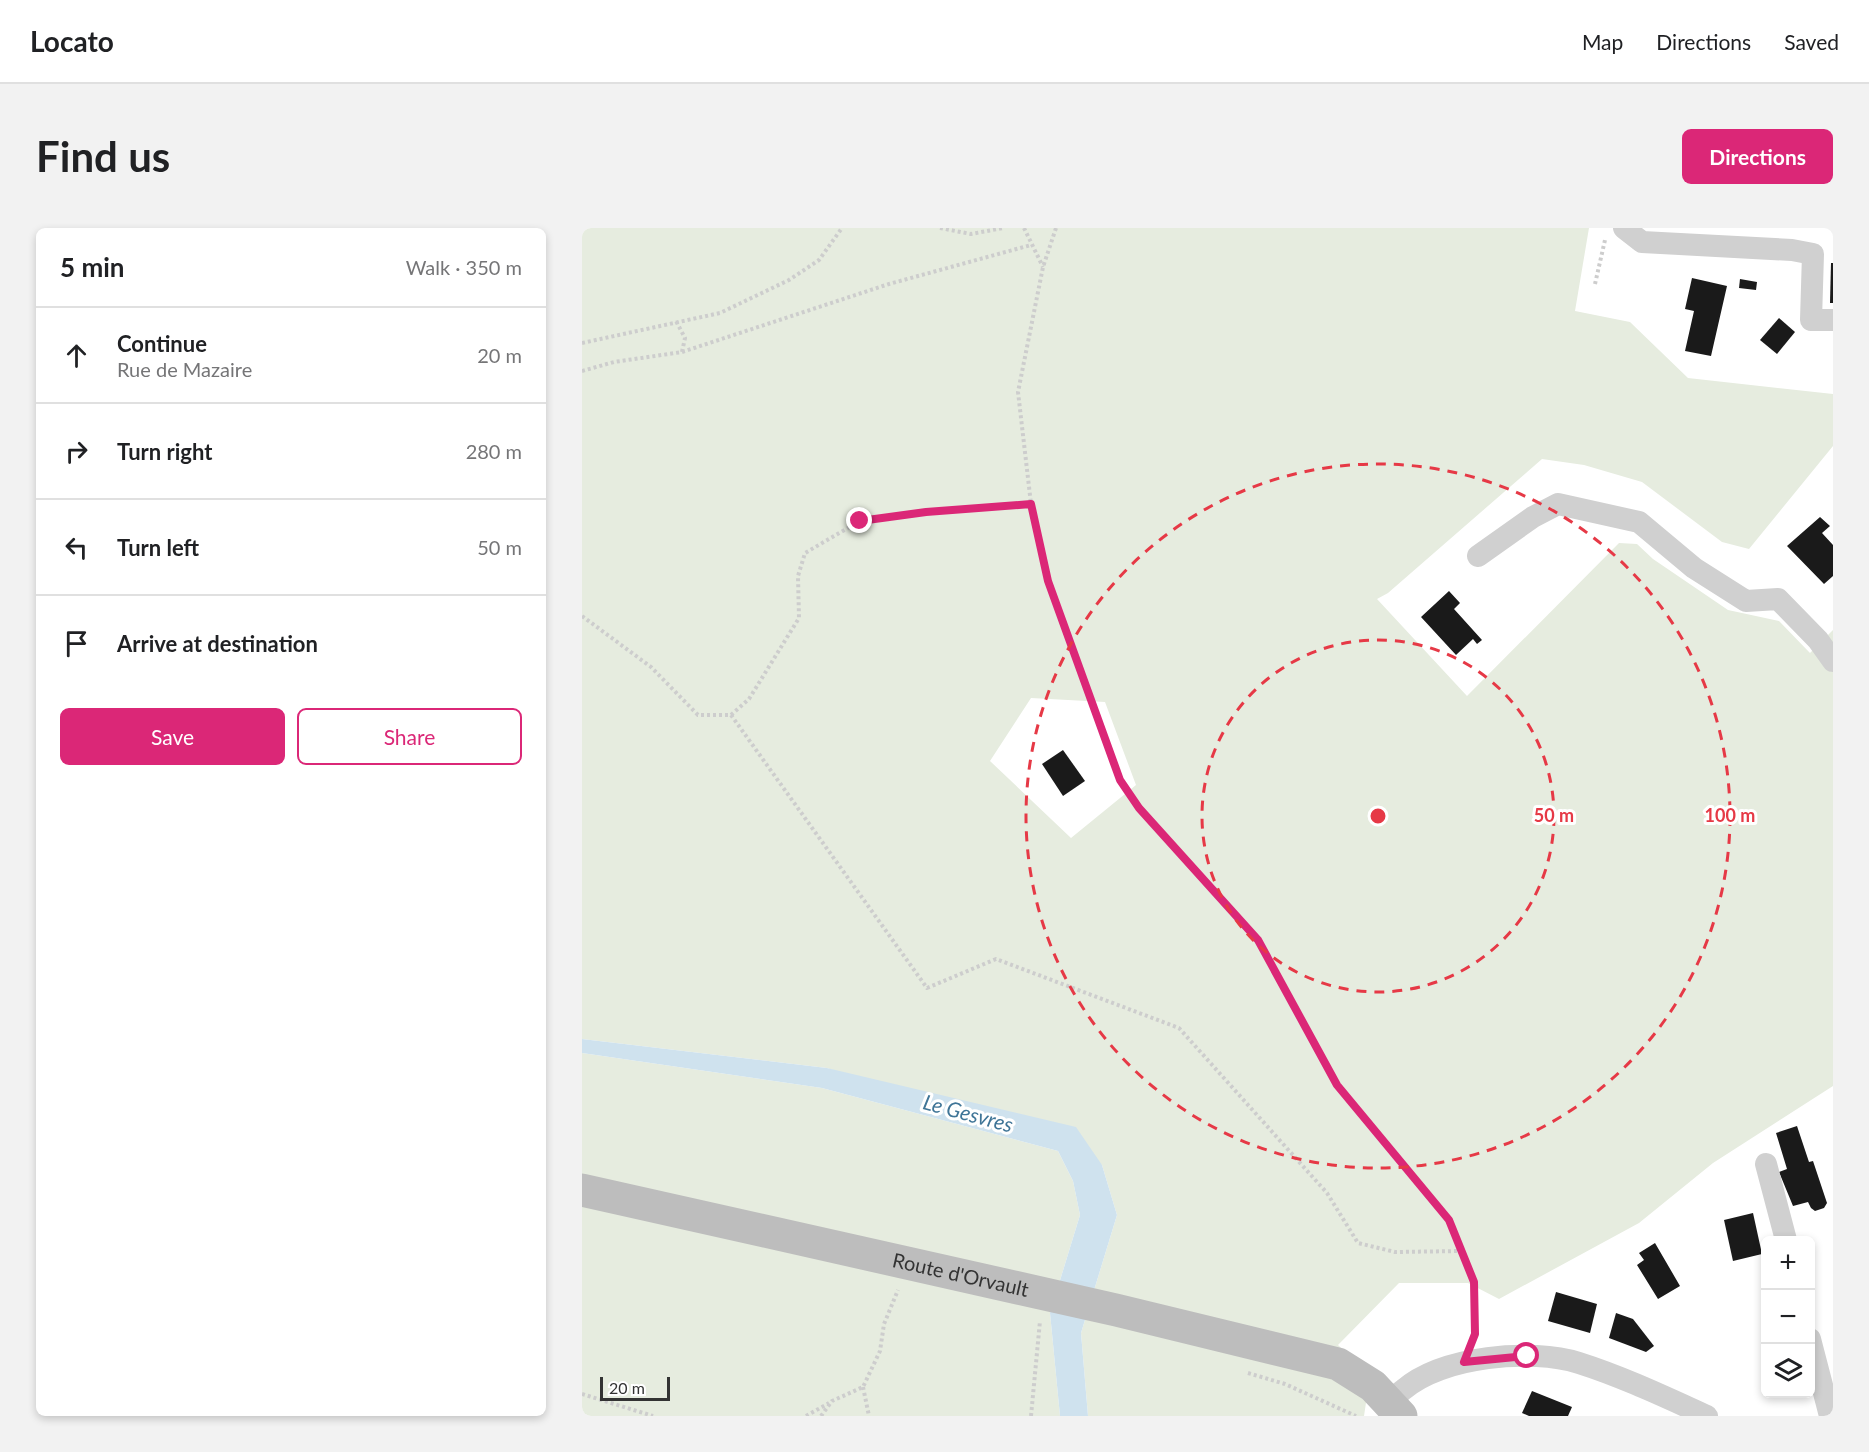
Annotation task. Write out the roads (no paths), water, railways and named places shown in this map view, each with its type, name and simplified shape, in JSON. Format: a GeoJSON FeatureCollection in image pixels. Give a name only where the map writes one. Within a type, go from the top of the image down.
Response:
{"type":"FeatureCollection","features":[{"type":"Feature","properties":{"kind":"street"},"geometry":{"type":"LineString","coordinates":[[1615,232],[1642,242],[1792,250],[1813,254],[1811,320],[1833,320]]}},
{"type":"Feature","properties":{"kind":"street"},"geometry":{"type":"LineString","coordinates":[[1478,556],[1533,517],[1558,504],[1639,522],[1694,568],[1746,601],[1778,599],[1818,640],[1833,661]]}},
{"type":"Feature","properties":{"kind":"street"},"geometry":{"type":"LineString","coordinates":[[1766,1164],[1785,1236]]}},
{"type":"Feature","properties":{"kind":"street","name":"Route d'Orvault"},"geometry":{"type":"LineString","coordinates":[[582,1190],[918,1267],[1042,1304],[1121,1311],[1338,1364],[1373,1386],[1397,1411]]}},
{"type":"Feature","properties":{"kind":"street"},"geometry":{"type":"LineString","coordinates":[[1811,1344],[1830,1416]]}},
{"type":"Feature","properties":{"kind":"street"},"geometry":{"type":"LineString","coordinates":[[1397,1411],[1402,1390],[1439,1369],[1464,1362],[1527,1356],[1577,1362],[1642,1387],[1707,1416]]}},
{"type":"Feature","properties":{"kind":"water","name":"Le Gesvres"},"geometry":{"type":"Polygon","coordinates":[[[582,1039],[827,1068],[1076,1127],[1102,1165],[1117,1215],[1081,1333],[1088,1416],[1060,1416],[1050,1313],[1080,1215],[1073,1181],[1058,1151],[822,1088],[582,1053],[582,1039]]]}}]}
